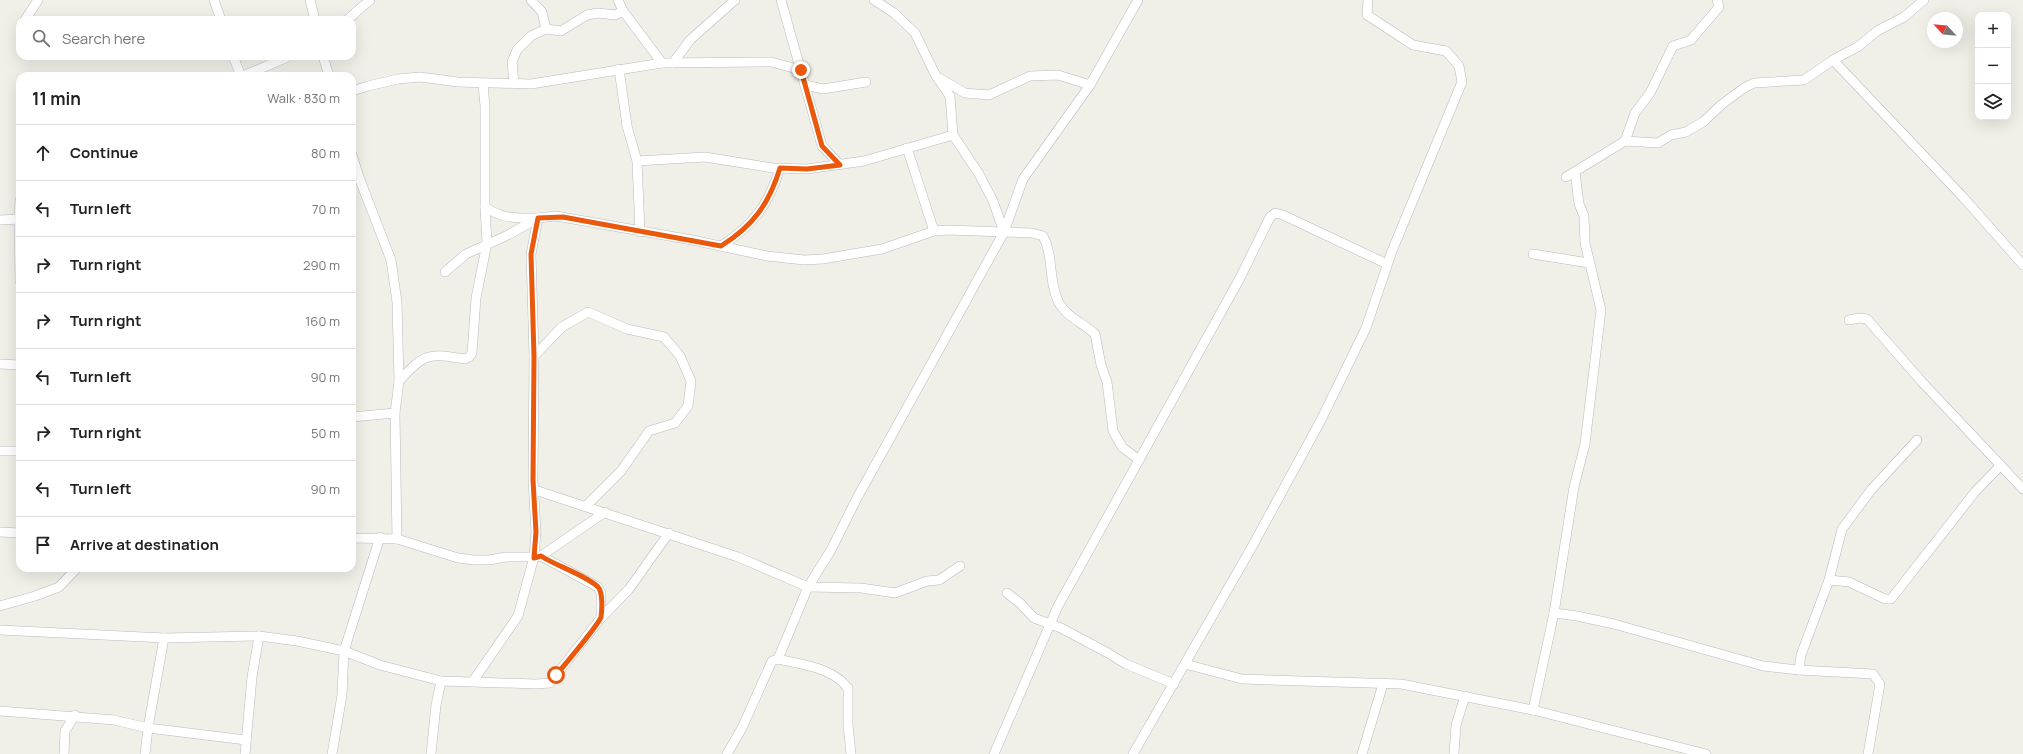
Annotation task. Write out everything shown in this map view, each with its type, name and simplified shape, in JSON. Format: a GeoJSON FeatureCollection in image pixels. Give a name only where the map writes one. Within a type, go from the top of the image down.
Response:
{"type":"FeatureCollection","features":[{"type":"Feature","properties":{"kind":"street"},"geometry":{"type":"LineString","coordinates":[[25,16],[38,0]]}},
{"type":"Feature","properties":{"kind":"street"},"geometry":{"type":"LineString","coordinates":[[214,0],[220,16]]}},
{"type":"Feature","properties":{"kind":"street"},"geometry":{"type":"LineString","coordinates":[[310,0],[314,16]]}},
{"type":"Feature","properties":{"kind":"street"},"geometry":{"type":"LineString","coordinates":[[352,16],[370,0]]}},
{"type":"Feature","properties":{"kind":"street"},"geometry":{"type":"LineString","coordinates":[[531,0],[542,12],[546,29]]}},
{"type":"Feature","properties":{"kind":"street"},"geometry":{"type":"LineString","coordinates":[[618,0],[623,11],[662,63]]}},
{"type":"Feature","properties":{"kind":"street"},"geometry":{"type":"LineString","coordinates":[[673,63],[690,40],[735,0]]}},
{"type":"Feature","properties":{"kind":"street"},"geometry":{"type":"LineString","coordinates":[[781,0],[822,146],[840,165]]}},
{"type":"Feature","properties":{"kind":"street"},"geometry":{"type":"LineString","coordinates":[[874,0],[894,13],[915,33],[936,76],[950,96],[953,135],[983,181],[993,201],[1004,232]]}},
{"type":"Feature","properties":{"kind":"street"},"geometry":{"type":"LineString","coordinates":[[778,659],[808,587],[831,550],[1004,232],[1023,179],[1090,85],[1138,0]]}},
{"type":"Feature","properties":{"kind":"street"},"geometry":{"type":"LineString","coordinates":[[1133,754],[1254,545],[1321,420],[1366,328],[1387,264],[1462,82],[1459,66],[1446,51],[1413,45],[1368,15],[1368,0]]}},
{"type":"Feature","properties":{"kind":"street"},"geometry":{"type":"LineString","coordinates":[[1625,141],[1635,113],[1650,93],[1673,46],[1691,40],[1698,33],[1719,7],[1717,0]]}},
{"type":"Feature","properties":{"kind":"street"},"geometry":{"type":"LineString","coordinates":[[1566,177],[1625,141],[1658,143],[1671,135],[1686,132],[1703,122],[1721,105],[1744,88],[1754,83],[1804,80],[1833,60],[1859,46],[1877,31],[1904,17],[1924,0]]}},
{"type":"Feature","properties":{"kind":"street"},"geometry":{"type":"LineString","coordinates":[[514,83],[512,62],[516,50],[530,36],[546,29],[561,30],[587,16],[598,13],[616,14],[623,11]]}},
{"type":"Feature","properties":{"kind":"street"},"geometry":{"type":"LineString","coordinates":[[235,60],[240,72]]}},
{"type":"Feature","properties":{"kind":"street"},"geometry":{"type":"LineString","coordinates":[[252,72],[280,60]]}},
{"type":"Feature","properties":{"kind":"street"},"geometry":{"type":"LineString","coordinates":[[324,60],[328,72]]}},
{"type":"Feature","properties":{"kind":"street"},"geometry":{"type":"LineString","coordinates":[[1833,60],[1972,207],[2023,265]]}},
{"type":"Feature","properties":{"kind":"street"},"geometry":{"type":"LineString","coordinates":[[356,90],[391,80],[420,77],[483,84],[530,84],[662,63],[771,62],[801,70]]}},
{"type":"Feature","properties":{"kind":"street"},"geometry":{"type":"LineString","coordinates":[[619,69],[628,126],[637,161],[640,232]]}},
{"type":"Feature","properties":{"kind":"street"},"geometry":{"type":"LineString","coordinates":[[936,76],[965,93],[989,95],[1030,76],[1058,75],[1090,85]]}},
{"type":"Feature","properties":{"kind":"street"},"geometry":{"type":"LineString","coordinates":[[805,85],[824,89],[866,82]]}},
{"type":"Feature","properties":{"kind":"street"},"geometry":{"type":"LineString","coordinates":[[399,380],[416,363],[426,357],[436,355],[465,359],[469,357],[472,352],[476,298],[487,243],[485,206],[485,106],[483,84]]}},
{"type":"Feature","properties":{"kind":"street"},"geometry":{"type":"LineString","coordinates":[[637,161],[705,157],[780,168],[807,169],[864,161],[953,135]]}},
{"type":"Feature","properties":{"kind":"street"},"geometry":{"type":"LineString","coordinates":[[907,148],[934,232]]}},
{"type":"Feature","properties":{"kind":"street"},"geometry":{"type":"LineString","coordinates":[[721,246],[738,235],[760,213],[774,187],[780,168]]}},
{"type":"Feature","properties":{"kind":"street"},"geometry":{"type":"LineString","coordinates":[[1533,710],[1554,613],[1574,487],[1585,444],[1601,310],[1585,243],[1584,216],[1579,204],[1575,172]]}},
{"type":"Feature","properties":{"kind":"street"},"geometry":{"type":"LineString","coordinates":[[356,182],[390,260],[397,302],[399,380],[395,413],[397,539]]}},
{"type":"Feature","properties":{"kind":"street"},"geometry":{"type":"LineString","coordinates":[[485,206],[496,214],[513,218],[556,216],[788,259],[822,259],[882,249],[934,232],[948,230],[1032,233],[1043,236],[1047,244],[1059,303],[1068,314],[1095,334],[1101,365],[1107,382],[1113,431],[1122,447],[1139,460]]}},
{"type":"Feature","properties":{"kind":"street"},"geometry":{"type":"LineString","coordinates":[[994,754],[1050,624],[1240,278],[1270,217],[1275,213],[1283,216],[1387,264]]}},
{"type":"Feature","properties":{"kind":"street"},"geometry":{"type":"LineString","coordinates":[[445,272],[466,254],[487,243],[508,235],[538,218]]}},
{"type":"Feature","properties":{"kind":"street"},"geometry":{"type":"LineString","coordinates":[[473,681],[518,616],[537,557],[533,480],[534,356],[531,254],[538,218]]}},
{"type":"Feature","properties":{"kind":"street"},"geometry":{"type":"LineString","coordinates":[[0,220],[16,219]]}},
{"type":"Feature","properties":{"kind":"street"},"geometry":{"type":"LineString","coordinates":[[1533,254],[1589,263]]}},
{"type":"Feature","properties":{"kind":"street"},"geometry":{"type":"LineString","coordinates":[[534,356],[562,326],[588,312],[627,329],[664,337],[680,356],[691,381],[688,406],[675,423],[649,431],[621,471],[586,506]]}},
{"type":"Feature","properties":{"kind":"street"},"geometry":{"type":"LineString","coordinates":[[1849,320],[1859,318],[1867,319],[1922,382],[2023,490]]}},
{"type":"Feature","properties":{"kind":"street"},"geometry":{"type":"LineString","coordinates":[[0,364],[16,365]]}},
{"type":"Feature","properties":{"kind":"street"},"geometry":{"type":"LineString","coordinates":[[356,417],[395,413]]}},
{"type":"Feature","properties":{"kind":"street"},"geometry":{"type":"LineString","coordinates":[[1799,670],[1801,655],[1829,580],[1842,529],[1871,490],[1917,440]]}},
{"type":"Feature","properties":{"kind":"street"},"geometry":{"type":"LineString","coordinates":[[0,451],[16,451]]}},
{"type":"Feature","properties":{"kind":"street"},"geometry":{"type":"LineString","coordinates":[[1829,580],[1849,582],[1885,599],[1891,599],[1970,498],[2000,466]]}},
{"type":"Feature","properties":{"kind":"street"},"geometry":{"type":"LineString","coordinates":[[534,490],[669,533],[738,557],[808,587],[861,588],[895,593],[927,581],[939,580],[960,566]]}},
{"type":"Feature","properties":{"kind":"street"},"geometry":{"type":"LineString","coordinates":[[537,557],[605,512]]}},
{"type":"Feature","properties":{"kind":"street"},"geometry":{"type":"LineString","coordinates":[[0,532],[16,532]]}},
{"type":"Feature","properties":{"kind":"street"},"geometry":{"type":"LineString","coordinates":[[0,630],[164,638],[259,636],[297,641],[344,651],[380,665],[441,681],[536,684],[550,683],[601,618],[629,589],[669,533]]}},
{"type":"Feature","properties":{"kind":"street"},"geometry":{"type":"LineString","coordinates":[[332,754],[342,695],[344,651],[380,537]]}},
{"type":"Feature","properties":{"kind":"street"},"geometry":{"type":"LineString","coordinates":[[356,538],[380,537],[397,539],[458,558],[474,560],[489,560],[506,557],[537,557],[598,587],[601,593],[601,618]]}},
{"type":"Feature","properties":{"kind":"street"},"geometry":{"type":"LineString","coordinates":[[0,606],[35,596],[59,587],[73,572]]}},
{"type":"Feature","properties":{"kind":"street"},"geometry":{"type":"LineString","coordinates":[[1007,593],[1021,604],[1034,618],[1061,628],[1126,664],[1174,684]]}},
{"type":"Feature","properties":{"kind":"street"},"geometry":{"type":"LineString","coordinates":[[1554,613],[1577,616],[1650,633],[1763,666],[1799,670],[1873,674],[1880,684],[1868,754]]}},
{"type":"Feature","properties":{"kind":"street"},"geometry":{"type":"LineString","coordinates":[[245,754],[252,677],[259,636]]}},
{"type":"Feature","properties":{"kind":"street"},"geometry":{"type":"LineString","coordinates":[[145,754],[148,728],[164,638]]}},
{"type":"Feature","properties":{"kind":"street"},"geometry":{"type":"LineString","coordinates":[[727,754],[742,728],[772,661],[778,659],[828,672],[840,679],[848,688],[848,725],[851,754]]}},
{"type":"Feature","properties":{"kind":"street"},"geometry":{"type":"LineString","coordinates":[[1185,664],[1242,679],[1401,684],[1533,710],[1706,754]]}},
{"type":"Feature","properties":{"kind":"street"},"geometry":{"type":"LineString","coordinates":[[431,754],[436,705],[441,681]]}},
{"type":"Feature","properties":{"kind":"street"},"geometry":{"type":"LineString","coordinates":[[1362,754],[1383,684]]}},
{"type":"Feature","properties":{"kind":"street"},"geometry":{"type":"LineString","coordinates":[[1454,754],[1456,725],[1465,696]]}},
{"type":"Feature","properties":{"kind":"street"},"geometry":{"type":"LineString","coordinates":[[0,711],[75,715],[114,720],[148,728],[246,740]]}},
{"type":"Feature","properties":{"kind":"street"},"geometry":{"type":"LineString","coordinates":[[64,754],[65,731],[75,715]]}},
{"type":"Feature","properties":{"kind":"route"},"geometry":{"type":"LineString","coordinates":[[556,675],[601,618],[601,593],[598,587],[572,572],[541,556],[534,558],[536,532],[533,480],[534,356],[531,254],[538,218],[556,216],[563,217],[721,246],[738,235],[760,213],[774,187],[780,168],[807,169],[840,165],[822,146],[801,70]]}}]}
